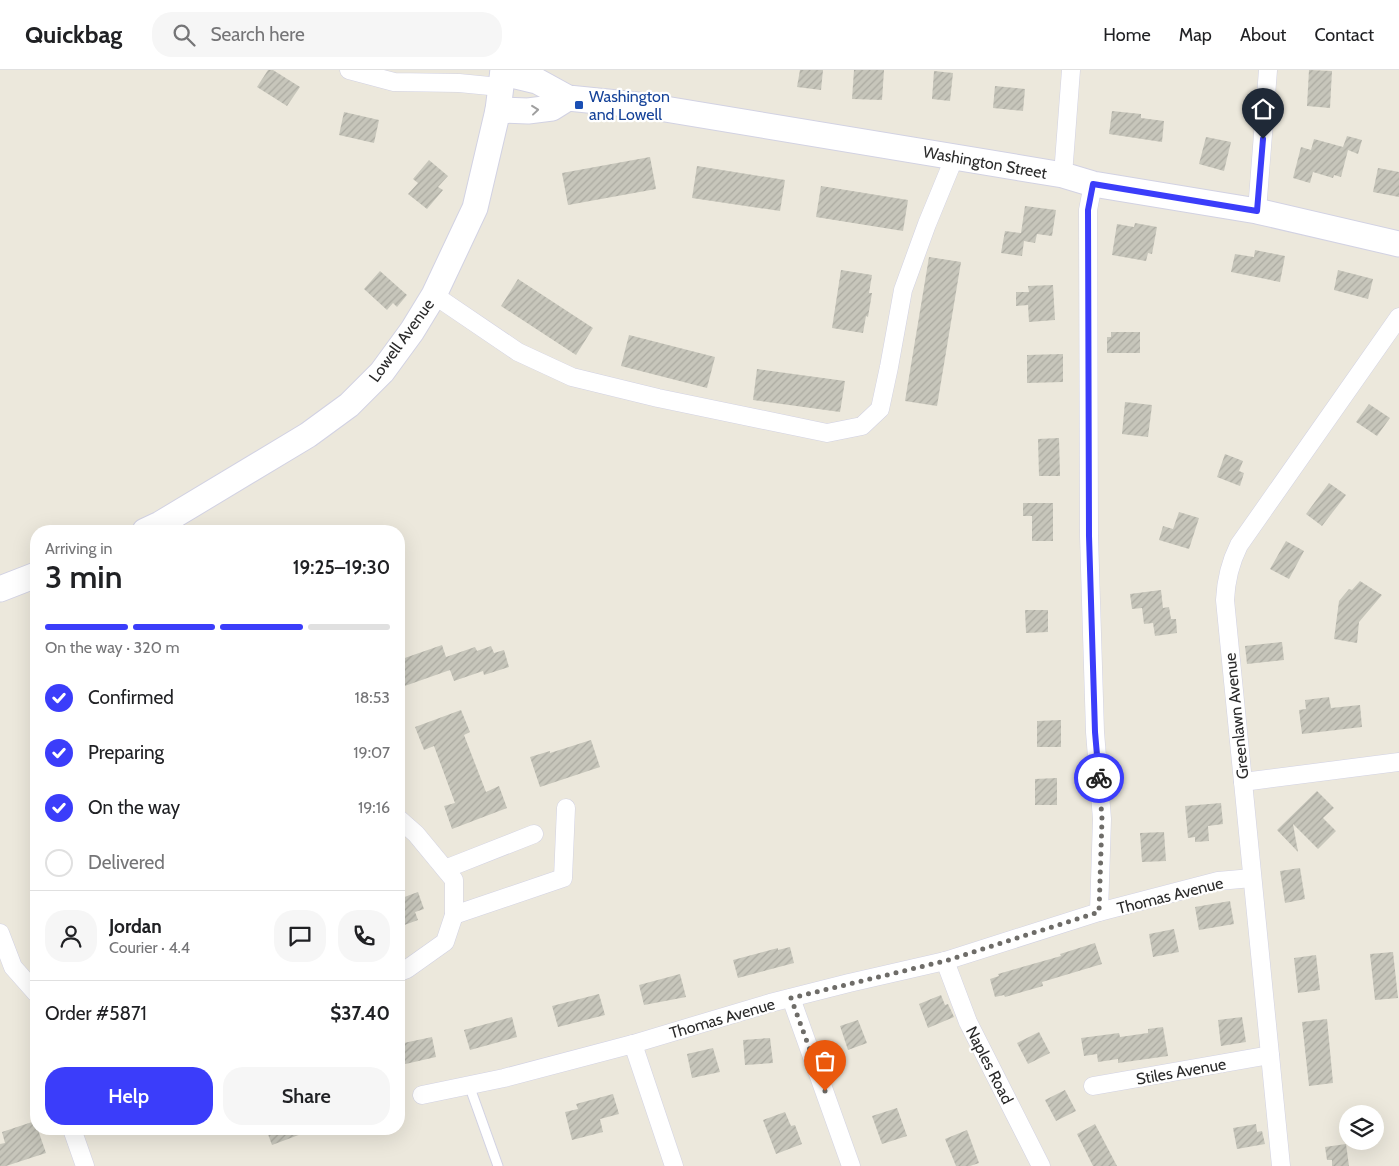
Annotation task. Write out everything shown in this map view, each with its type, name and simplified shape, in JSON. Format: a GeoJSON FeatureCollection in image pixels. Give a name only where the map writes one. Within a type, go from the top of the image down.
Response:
{"type":"FeatureCollection","features":[{"type":"Feature","properties":{"kind":"street"},"geometry":{"type":"LineString","coordinates":[[349,70],[394,82],[501,85],[528,111],[552,108],[568,98]]}},
{"type":"Feature","properties":{"kind":"street"},"geometry":{"type":"LineString","coordinates":[[1062,175],[1071,70]]}},
{"type":"Feature","properties":{"kind":"street"},"geometry":{"type":"LineString","coordinates":[[1257,211],[1268,70]]}},
{"type":"Feature","properties":{"kind":"street","name":"Washington Street"},"geometry":{"type":"LineString","coordinates":[[501,85],[537,80],[568,98],[647,106],[955,156],[1062,175],[1093,184],[1257,211],[1399,244]]}},
{"type":"Feature","properties":{"kind":"street","name":"Lowell Avenue"},"geometry":{"type":"LineString","coordinates":[[162,525],[308,435],[349,405],[382,372],[412,331],[434,295],[476,208],[501,85]]}},
{"type":"Feature","properties":{"kind":"street"},"geometry":{"type":"LineString","coordinates":[[434,295],[518,352],[572,377],[658,398],[827,433],[862,426],[880,408],[903,290],[927,224],[955,156]]}},
{"type":"Feature","properties":{"kind":"street"},"geometry":{"type":"LineString","coordinates":[[1093,184],[1088,210],[1088,479],[1095,732],[1102,819],[1099,912]]}},
{"type":"Feature","properties":{"kind":"street","name":"Greenlawn Avenue"},"geometry":{"type":"LineString","coordinates":[[1282,1166],[1225,600],[1229,568],[1239,544],[1399,317]]}},
{"type":"Feature","properties":{"kind":"street"},"geometry":{"type":"LineString","coordinates":[[0,589],[30,577]]}},
{"type":"Feature","properties":{"kind":"street"},"geometry":{"type":"LineString","coordinates":[[1243,782],[1399,762]]}},
{"type":"Feature","properties":{"kind":"street"},"geometry":{"type":"LineString","coordinates":[[454,915],[563,878],[566,808]]}},
{"type":"Feature","properties":{"kind":"street"},"geometry":{"type":"LineString","coordinates":[[405,824],[416,834],[454,880],[454,915],[445,942],[405,969]]}},
{"type":"Feature","properties":{"kind":"street"},"geometry":{"type":"LineString","coordinates":[[444,869],[534,834]]}},
{"type":"Feature","properties":{"kind":"street","name":"Thomas Avenue"},"geometry":{"type":"LineString","coordinates":[[422,1095],[504,1078],[555,1063],[633,1044],[791,998],[945,961],[1099,912],[1218,881],[1252,878]]}},
{"type":"Feature","properties":{"kind":"street"},"geometry":{"type":"LineString","coordinates":[[0,933],[6,970],[30,982]]}},
{"type":"Feature","properties":{"kind":"street","name":"Naples Road"},"geometry":{"type":"LineString","coordinates":[[945,961],[968,1022],[1041,1166]]}},
{"type":"Feature","properties":{"kind":"street"},"geometry":{"type":"LineString","coordinates":[[791,998],[851,1166]]}},
{"type":"Feature","properties":{"kind":"street"},"geometry":{"type":"LineString","coordinates":[[633,1044],[674,1166]]}},
{"type":"Feature","properties":{"kind":"street","name":"Stiles Avenue"},"geometry":{"type":"LineString","coordinates":[[1092,1086],[1270,1055]]}},
{"type":"Feature","properties":{"kind":"street"},"geometry":{"type":"LineString","coordinates":[[74,1135],[84,1166]]}},
{"type":"Feature","properties":{"kind":"lane"},"geometry":{"type":"LineString","coordinates":[[469,1085],[498,1166]]}},
{"type":"Feature","properties":{"kind":"building"},"geometry":{"type":"Polygon","coordinates":[[[268,70],[273,70],[300,87],[287,106],[257,87],[268,70]]]}},
{"type":"Feature","properties":{"kind":"building"},"geometry":{"type":"Polygon","coordinates":[[[800,70],[823,70],[821,90],[797,87],[800,70]]]}},
{"type":"Feature","properties":{"kind":"building"},"geometry":{"type":"Polygon","coordinates":[[[854,70],[884,70],[882,100],[852,99],[854,70]]]}},
{"type":"Feature","properties":{"kind":"building"},"geometry":{"type":"Polygon","coordinates":[[[1309,70],[1332,71],[1330,108],[1307,106],[1309,70]]]}},
{"type":"Feature","properties":{"kind":"building"},"geometry":{"type":"Polygon","coordinates":[[[934,71],[953,73],[950,101],[932,99],[934,71]]]}},
{"type":"Feature","properties":{"kind":"building"},"geometry":{"type":"Polygon","coordinates":[[[995,86],[1025,89],[1023,111],[993,108],[995,86]]]}},
{"type":"Feature","properties":{"kind":"building"},"geometry":{"type":"Polygon","coordinates":[[[1112,111],[1141,114],[1141,118],[1164,121],[1162,142],[1109,134],[1112,111]]]}},
{"type":"Feature","properties":{"kind":"building"},"geometry":{"type":"Polygon","coordinates":[[[344,112],[379,120],[374,143],[339,135],[344,112]]]}},
{"type":"Feature","properties":{"kind":"building"},"geometry":{"type":"Polygon","coordinates":[[[1347,136],[1362,140],[1358,154],[1348,150],[1341,177],[1334,175],[1333,178],[1313,172],[1310,183],[1293,178],[1301,147],[1311,150],[1314,139],[1343,147],[1347,136]]]}},
{"type":"Feature","properties":{"kind":"building"},"geometry":{"type":"Polygon","coordinates":[[[1206,137],[1231,142],[1224,171],[1199,164],[1206,137]]]}},
{"type":"Feature","properties":{"kind":"building"},"geometry":{"type":"Polygon","coordinates":[[[650,157],[656,189],[568,205],[562,173],[650,157]]]}},
{"type":"Feature","properties":{"kind":"building"},"geometry":{"type":"Polygon","coordinates":[[[429,160],[448,176],[438,187],[443,190],[427,209],[408,194],[418,183],[413,179],[429,160]]]}},
{"type":"Feature","properties":{"kind":"building"},"geometry":{"type":"Polygon","coordinates":[[[697,166],[785,180],[780,211],[692,198],[697,166]]]}},
{"type":"Feature","properties":{"kind":"building"},"geometry":{"type":"Polygon","coordinates":[[[1378,168],[1399,172],[1399,197],[1373,192],[1378,168]]]}},
{"type":"Feature","properties":{"kind":"building"},"geometry":{"type":"Polygon","coordinates":[[[821,186],[908,200],[903,231],[816,217],[821,186]]]}},
{"type":"Feature","properties":{"kind":"building"},"geometry":{"type":"Polygon","coordinates":[[[1025,206],[1056,210],[1052,236],[1037,234],[1035,243],[1024,241],[1022,256],[1001,253],[1005,231],[1021,233],[1025,206]]]}},
{"type":"Feature","properties":{"kind":"building"},"geometry":{"type":"Polygon","coordinates":[[[1135,223],[1157,227],[1152,254],[1148,253],[1146,261],[1112,255],[1117,224],[1134,227],[1135,223]]]}},
{"type":"Feature","properties":{"kind":"building"},"geometry":{"type":"Polygon","coordinates":[[[1255,250],[1285,256],[1280,282],[1231,272],[1235,254],[1254,257],[1255,250]]]}},
{"type":"Feature","properties":{"kind":"building"},"geometry":{"type":"Polygon","coordinates":[[[929,257],[961,262],[937,406],[905,401],[929,257]]]}},
{"type":"Feature","properties":{"kind":"building"},"geometry":{"type":"Polygon","coordinates":[[[841,270],[872,275],[869,293],[872,293],[863,333],[832,328],[841,270]]]}},
{"type":"Feature","properties":{"kind":"building"},"geometry":{"type":"Polygon","coordinates":[[[1338,270],[1373,279],[1368,299],[1334,290],[1338,270]]]}},
{"type":"Feature","properties":{"kind":"building"},"geometry":{"type":"Polygon","coordinates":[[[380,271],[407,295],[397,307],[393,303],[387,310],[364,289],[380,271]]]}},
{"type":"Feature","properties":{"kind":"building"},"geometry":{"type":"Polygon","coordinates":[[[518,279],[593,328],[576,355],[501,306],[518,279]]]}},
{"type":"Feature","properties":{"kind":"building"},"geometry":{"type":"Polygon","coordinates":[[[1053,285],[1055,320],[1029,322],[1028,305],[1016,306],[1016,292],[1029,292],[1028,286],[1053,285]]]}},
{"type":"Feature","properties":{"kind":"building"},"geometry":{"type":"Polygon","coordinates":[[[1111,332],[1140,332],[1140,353],[1107,353],[1107,337],[1111,337],[1111,332]]]}},
{"type":"Feature","properties":{"kind":"building"},"geometry":{"type":"Polygon","coordinates":[[[629,335],[715,357],[707,388],[621,366],[629,335]]]}},
{"type":"Feature","properties":{"kind":"building"},"geometry":{"type":"Polygon","coordinates":[[[1063,354],[1063,382],[1027,383],[1027,355],[1063,354]]]}},
{"type":"Feature","properties":{"kind":"building"},"geometry":{"type":"Polygon","coordinates":[[[757,369],[845,381],[840,412],[753,400],[757,369]]]}},
{"type":"Feature","properties":{"kind":"building"},"geometry":{"type":"Polygon","coordinates":[[[1125,402],[1152,405],[1148,437],[1122,434],[1125,402]]]}},
{"type":"Feature","properties":{"kind":"building"},"geometry":{"type":"Polygon","coordinates":[[[1369,404],[1390,418],[1377,436],[1356,422],[1369,404]]]}},
{"type":"Feature","properties":{"kind":"building"},"geometry":{"type":"Polygon","coordinates":[[[1059,438],[1060,476],[1039,476],[1038,439],[1059,438]]]}},
{"type":"Feature","properties":{"kind":"building"},"geometry":{"type":"Polygon","coordinates":[[[1225,454],[1243,461],[1239,471],[1244,473],[1240,486],[1217,477],[1225,454]]]}},
{"type":"Feature","properties":{"kind":"building"},"geometry":{"type":"Polygon","coordinates":[[[1329,483],[1346,495],[1322,526],[1306,514],[1329,483]]]}},
{"type":"Feature","properties":{"kind":"building"},"geometry":{"type":"Polygon","coordinates":[[[1023,503],[1053,503],[1053,541],[1032,541],[1032,516],[1023,516],[1023,503]]]}},
{"type":"Feature","properties":{"kind":"building"},"geometry":{"type":"Polygon","coordinates":[[[1179,512],[1199,518],[1189,549],[1159,540],[1163,526],[1173,529],[1179,512]]]}},
{"type":"Feature","properties":{"kind":"building"},"geometry":{"type":"Polygon","coordinates":[[[1286,541],[1304,551],[1289,579],[1270,569],[1286,541]]]}},
{"type":"Feature","properties":{"kind":"building"},"geometry":{"type":"Polygon","coordinates":[[[1360,581],[1382,595],[1359,622],[1357,643],[1334,639],[1339,601],[1349,589],[1352,590],[1360,581]]]}},
{"type":"Feature","properties":{"kind":"building"},"geometry":{"type":"Polygon","coordinates":[[[1161,590],[1163,608],[1169,607],[1171,619],[1176,619],[1177,633],[1155,636],[1153,623],[1144,624],[1142,608],[1132,609],[1130,594],[1161,590]]]}},
{"type":"Feature","properties":{"kind":"building"},"geometry":{"type":"Polygon","coordinates":[[[1025,610],[1048,610],[1048,632],[1026,633],[1025,610]]]}},
{"type":"Feature","properties":{"kind":"building"},"geometry":{"type":"Polygon","coordinates":[[[1282,642],[1284,660],[1247,664],[1245,646],[1282,642]]]}},
{"type":"Feature","properties":{"kind":"building"},"geometry":{"type":"Polygon","coordinates":[[[442,645],[446,657],[475,647],[477,651],[491,646],[494,653],[504,650],[509,667],[484,675],[483,671],[454,681],[450,670],[405,686],[405,658],[442,645]]]}},
{"type":"Feature","properties":{"kind":"building"},"geometry":{"type":"Polygon","coordinates":[[[1329,697],[1331,708],[1360,705],[1362,727],[1302,734],[1299,710],[1306,709],[1305,700],[1329,697]]]}},
{"type":"Feature","properties":{"kind":"building"},"geometry":{"type":"Polygon","coordinates":[[[461,710],[470,732],[464,735],[486,792],[499,786],[507,808],[452,829],[444,806],[455,803],[434,746],[424,750],[415,727],[461,710]]]}},
{"type":"Feature","properties":{"kind":"building"},"geometry":{"type":"Polygon","coordinates":[[[1061,720],[1061,747],[1037,747],[1037,721],[1061,720]]]}},
{"type":"Feature","properties":{"kind":"building"},"geometry":{"type":"Polygon","coordinates":[[[591,740],[600,767],[540,787],[530,757],[550,751],[550,753],[591,740]]]}},
{"type":"Feature","properties":{"kind":"building"},"geometry":{"type":"Polygon","coordinates":[[[1057,778],[1057,805],[1035,805],[1035,779],[1057,778]]]}},
{"type":"Feature","properties":{"kind":"building"},"geometry":{"type":"Polygon","coordinates":[[[1317,791],[1334,808],[1323,818],[1336,831],[1318,849],[1293,824],[1298,852],[1277,830],[1317,791]]]}},
{"type":"Feature","properties":{"kind":"building"},"geometry":{"type":"Polygon","coordinates":[[[1221,803],[1223,824],[1208,826],[1209,841],[1195,842],[1195,837],[1188,838],[1185,806],[1221,803]]]}},
{"type":"Feature","properties":{"kind":"building"},"geometry":{"type":"Polygon","coordinates":[[[1164,832],[1166,861],[1142,862],[1140,833],[1164,832]]]}},
{"type":"Feature","properties":{"kind":"building"},"geometry":{"type":"Polygon","coordinates":[[[1300,868],[1305,899],[1285,903],[1280,871],[1300,868]]]}},
{"type":"Feature","properties":{"kind":"building"},"geometry":{"type":"Polygon","coordinates":[[[418,892],[424,909],[415,912],[418,920],[405,925],[405,897],[418,892]]]}},
{"type":"Feature","properties":{"kind":"building"},"geometry":{"type":"Polygon","coordinates":[[[1230,901],[1234,924],[1199,930],[1195,907],[1230,901]]]}},
{"type":"Feature","properties":{"kind":"building"},"geometry":{"type":"Polygon","coordinates":[[[1174,929],[1179,952],[1153,957],[1149,934],[1174,929]]]}},
{"type":"Feature","properties":{"kind":"building"},"geometry":{"type":"Polygon","coordinates":[[[1095,943],[1102,964],[1042,982],[1043,986],[1005,997],[1004,995],[995,997],[990,979],[999,976],[998,974],[1061,956],[1060,954],[1095,943]]]}},
{"type":"Feature","properties":{"kind":"building"},"geometry":{"type":"Polygon","coordinates":[[[790,947],[794,963],[738,978],[733,960],[778,948],[778,950],[790,947]]]}},
{"type":"Feature","properties":{"kind":"building"},"geometry":{"type":"Polygon","coordinates":[[[1393,952],[1398,998],[1375,1000],[1370,954],[1393,952]]]}},
{"type":"Feature","properties":{"kind":"building"},"geometry":{"type":"Polygon","coordinates":[[[1316,955],[1320,990],[1298,993],[1294,958],[1316,955]]]}},
{"type":"Feature","properties":{"kind":"building"},"geometry":{"type":"Polygon","coordinates":[[[680,974],[686,997],[644,1005],[639,985],[680,974]]]}},
{"type":"Feature","properties":{"kind":"building"},"geometry":{"type":"Polygon","coordinates":[[[599,994],[605,1015],[558,1027],[552,1006],[599,994]]]}},
{"type":"Feature","properties":{"kind":"building"},"geometry":{"type":"Polygon","coordinates":[[[941,995],[945,1005],[948,1004],[954,1017],[928,1028],[919,1004],[941,995]]]}},
{"type":"Feature","properties":{"kind":"building"},"geometry":{"type":"Polygon","coordinates":[[[512,1017],[517,1037],[470,1050],[464,1030],[512,1017]]]}},
{"type":"Feature","properties":{"kind":"building"},"geometry":{"type":"Polygon","coordinates":[[[1242,1017],[1246,1042],[1221,1046],[1218,1020],[1242,1017]]]}},
{"type":"Feature","properties":{"kind":"building"},"geometry":{"type":"Polygon","coordinates":[[[1327,1019],[1333,1083],[1309,1086],[1302,1022],[1327,1019]]]}},
{"type":"Feature","properties":{"kind":"building"},"geometry":{"type":"Polygon","coordinates":[[[858,1020],[867,1043],[848,1050],[840,1026],[858,1020]]]}},
{"type":"Feature","properties":{"kind":"building"},"geometry":{"type":"Polygon","coordinates":[[[1163,1027],[1168,1056],[1118,1063],[1118,1059],[1098,1062],[1097,1054],[1084,1056],[1081,1038],[1119,1033],[1120,1037],[1148,1033],[1148,1029],[1163,1027]]]}},
{"type":"Feature","properties":{"kind":"building"},"geometry":{"type":"Polygon","coordinates":[[[1039,1032],[1050,1053],[1028,1064],[1017,1043],[1039,1032]]]}},
{"type":"Feature","properties":{"kind":"building"},"geometry":{"type":"Polygon","coordinates":[[[432,1037],[436,1057],[405,1064],[405,1043],[432,1037]]]}},
{"type":"Feature","properties":{"kind":"building"},"geometry":{"type":"Polygon","coordinates":[[[770,1038],[773,1063],[745,1065],[743,1040],[770,1038]]]}},
{"type":"Feature","properties":{"kind":"building"},"geometry":{"type":"Polygon","coordinates":[[[713,1048],[720,1072],[692,1078],[687,1054],[713,1048]]]}},
{"type":"Feature","properties":{"kind":"building"},"geometry":{"type":"Polygon","coordinates":[[[1065,1090],[1076,1111],[1056,1121],[1045,1100],[1065,1090]]]}},
{"type":"Feature","properties":{"kind":"building"},"geometry":{"type":"Polygon","coordinates":[[[613,1094],[619,1114],[600,1119],[603,1132],[572,1140],[565,1112],[578,1109],[576,1104],[613,1094]]]}},
{"type":"Feature","properties":{"kind":"building"},"geometry":{"type":"Polygon","coordinates":[[[897,1108],[907,1136],[882,1144],[872,1116],[897,1108]]]}},
{"type":"Feature","properties":{"kind":"building"},"geometry":{"type":"Polygon","coordinates":[[[785,1112],[791,1126],[795,1125],[802,1144],[776,1154],[763,1120],[785,1112]]]}},
{"type":"Feature","properties":{"kind":"building"},"geometry":{"type":"Polygon","coordinates":[[[30,1123],[30,1135],[40,1135],[46,1153],[6,1166],[0,1166],[0,1144],[5,1143],[2,1132],[30,1123]]]}},
{"type":"Feature","properties":{"kind":"building"},"geometry":{"type":"Polygon","coordinates":[[[1095,1124],[1117,1166],[1093,1166],[1077,1134],[1095,1124]]]}},
{"type":"Feature","properties":{"kind":"building"},"geometry":{"type":"Polygon","coordinates":[[[1256,1124],[1257,1132],[1262,1131],[1265,1144],[1237,1149],[1233,1128],[1256,1124]]]}},
{"type":"Feature","properties":{"kind":"building"},"geometry":{"type":"Polygon","coordinates":[[[967,1130],[979,1163],[970,1166],[956,1166],[945,1139],[967,1130]]]}},
{"type":"Feature","properties":{"kind":"building"},"geometry":{"type":"Polygon","coordinates":[[[268,1135],[299,1135],[272,1145],[268,1135]]]}},
{"type":"Feature","properties":{"kind":"building"},"geometry":{"type":"Polygon","coordinates":[[[1339,1145],[1339,1150],[1347,1150],[1349,1166],[1332,1166],[1332,1160],[1327,1160],[1325,1147],[1339,1145]]]}},
{"type":"Feature","properties":{"kind":"way so far"},"geometry":{"type":"LineString","coordinates":[[825,1091],[791,998],[945,961],[1099,912],[1102,819],[1099,778]]}},
{"type":"Feature","properties":{"kind":"place","name":"Washington and Lowell"},"geometry":{"type":"Point","coordinates":[579,105]}},
{"type":"Feature","properties":{"kind":"route"},"geometry":{"type":"LineString","coordinates":[[1099,778],[1095,732],[1089,536],[1088,210],[1093,184],[1257,211],[1263,139]]}}]}
